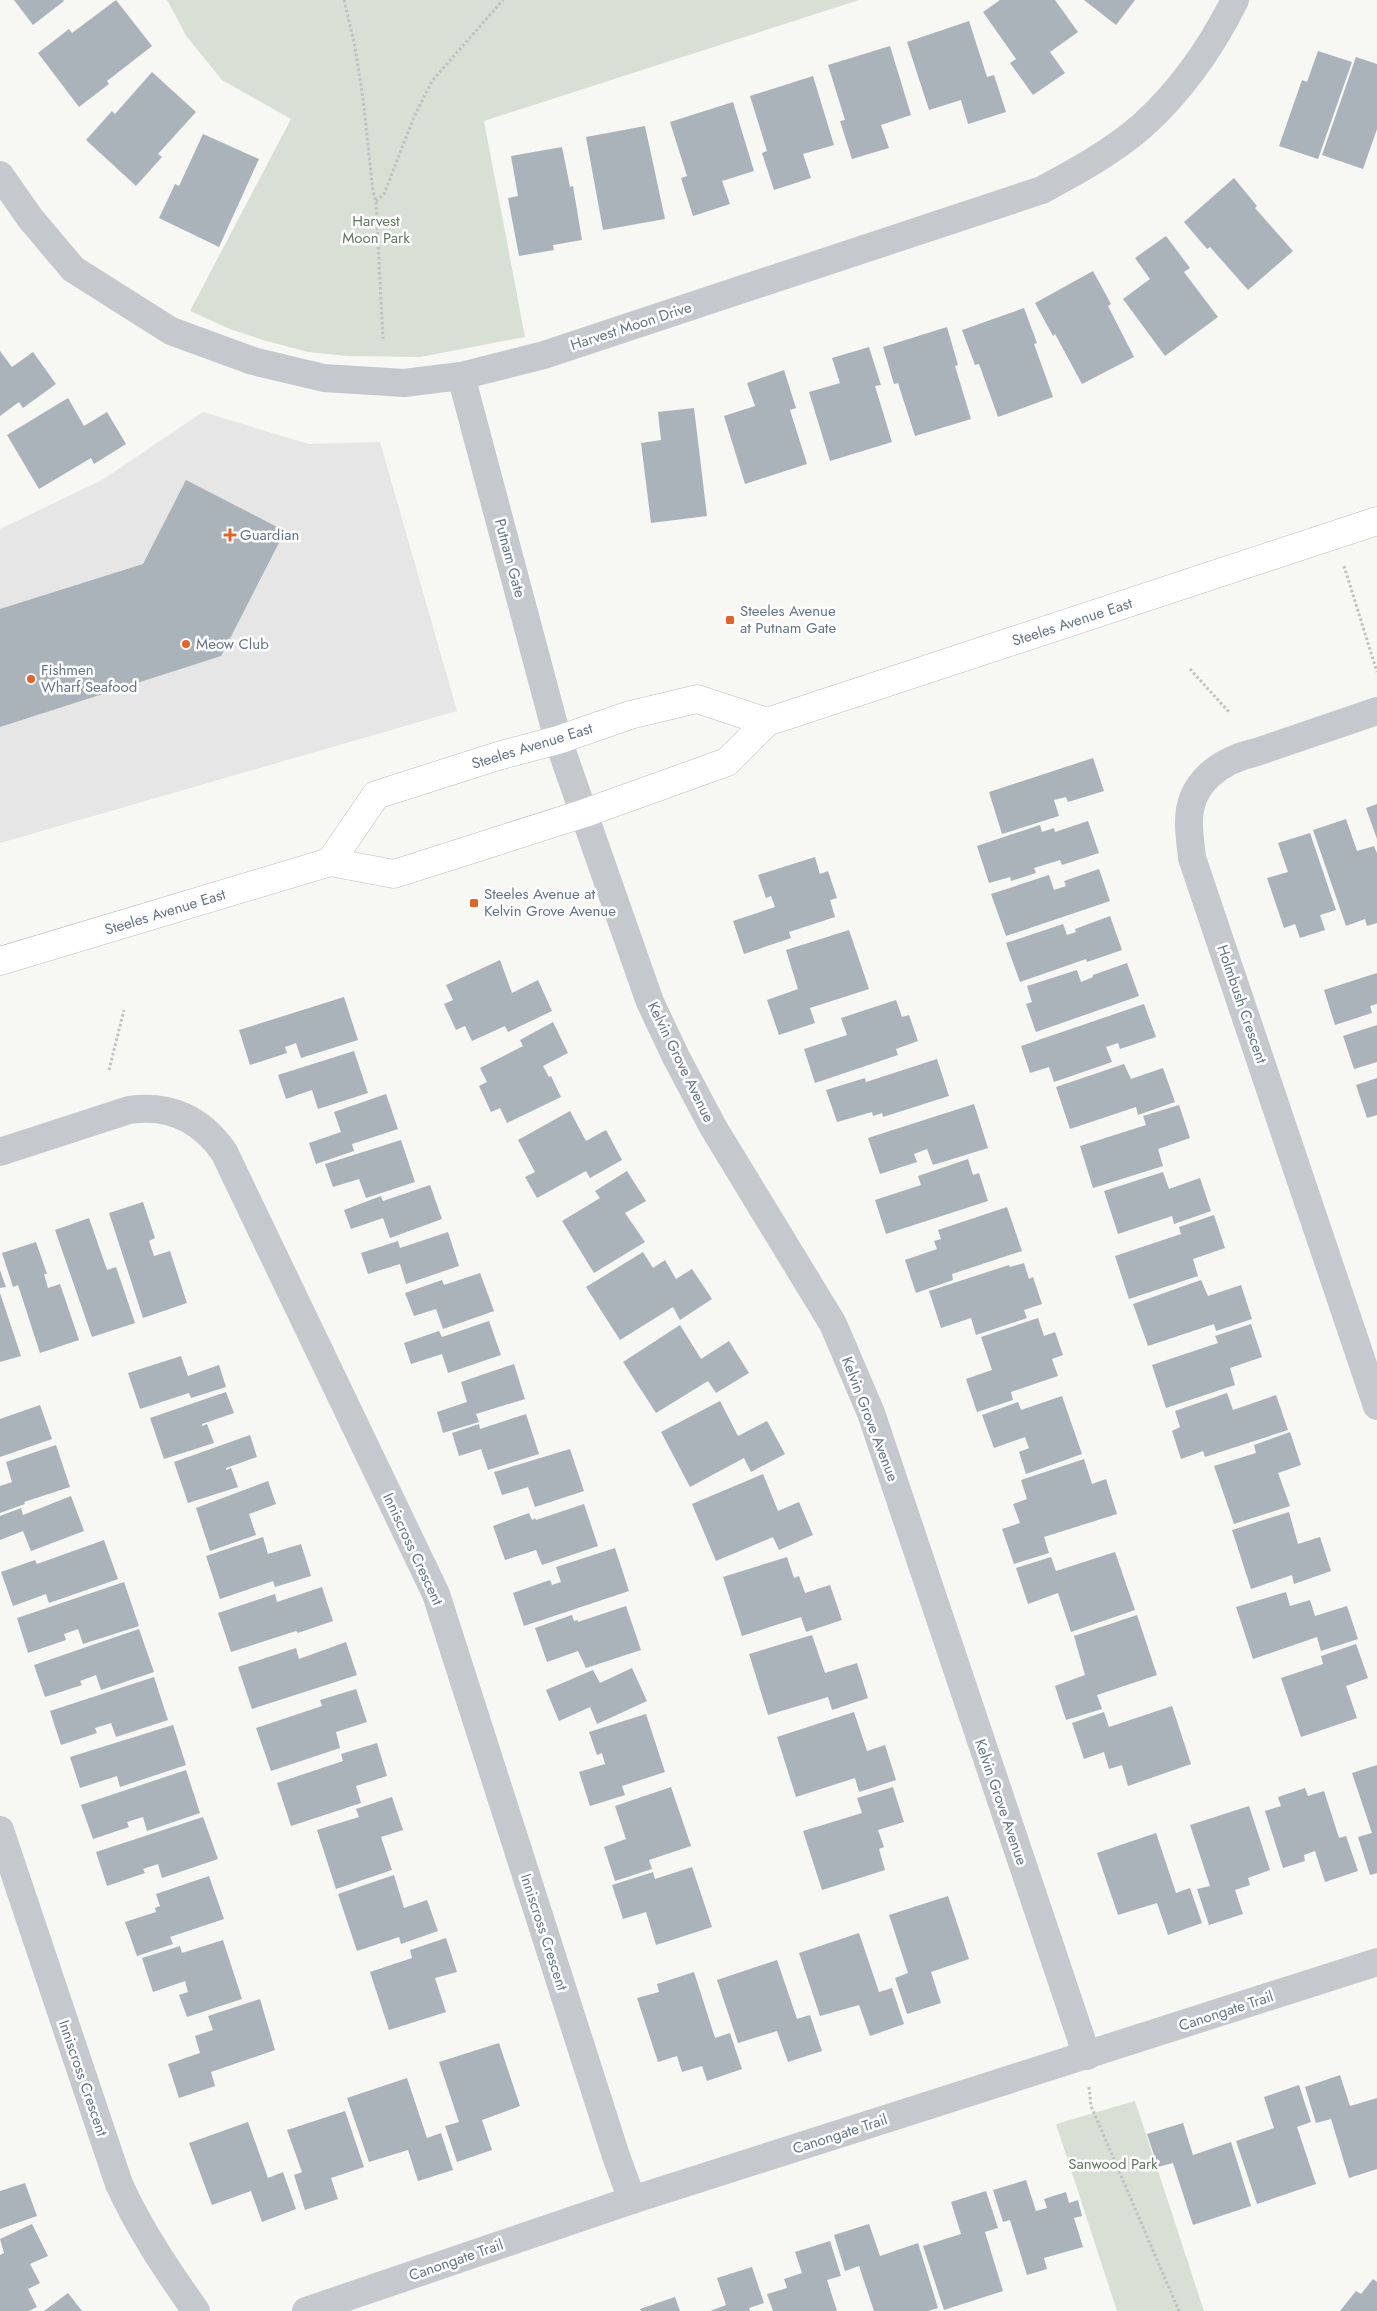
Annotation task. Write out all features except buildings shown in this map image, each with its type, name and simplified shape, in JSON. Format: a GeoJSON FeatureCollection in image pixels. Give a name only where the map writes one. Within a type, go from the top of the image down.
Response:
{"type":"FeatureCollection","features":[{"type":"Feature","properties":{"kind":"main road","name":"Steeles Avenue East"},"geometry":{"type":"LineString","coordinates":[[0,961],[330,862],[394,874],[585,813],[727,762],[767,722],[1377,521]]}},
{"type":"Feature","properties":{"kind":"main road","name":"Steeles Avenue East"},"geometry":{"type":"LineString","coordinates":[[330,862],[376,795],[498,756],[558,740],[630,715],[697,698],[767,722]]}},
{"type":"Feature","properties":{"kind":"street","name":"Harvest Moon Drive"},"geometry":{"type":"LineString","coordinates":[[0,175],[30,218],[73,269],[171,331],[253,361],[324,378],[404,383],[461,376],[544,355],[1042,190],[1092,163],[1142,126],[1187,78],[1221,29],[1236,0]]}},
{"type":"Feature","properties":{"kind":"street","name":"Putnam Gate"},"geometry":{"type":"LineString","coordinates":[[461,376],[558,740],[585,813]]}},
{"type":"Feature","properties":{"kind":"street","name":"Holmbush Crescent"},"geometry":{"type":"LineString","coordinates":[[1377,711],[1257,752],[1237,756],[1223,763],[1211,772],[1198,789],[1191,808],[1189,823],[1192,858],[1377,1406]]}},
{"type":"Feature","properties":{"kind":"street","name":"Kelvin Grove Avenue"},"geometry":{"type":"LineString","coordinates":[[585,813],[650,1002],[676,1057],[713,1127],[833,1324],[871,1414],[1087,2056]]}},
{"type":"Feature","properties":{"kind":"street","name":"Inniscross Crescent"},"geometry":{"type":"LineString","coordinates":[[0,1152],[129,1110],[146,1107],[162,1108],[178,1113],[198,1124],[214,1138],[224,1152],[436,1594],[616,2156],[632,2200]]}},
{"type":"Feature","properties":{"kind":"street","name":"Inniscross Crescent"},"geometry":{"type":"LineString","coordinates":[[0,1830],[119,2184],[135,2219],[153,2249],[196,2311]]}},
{"type":"Feature","properties":{"kind":"street","name":"Canongate Trail"},"geometry":{"type":"LineString","coordinates":[[306,2311],[632,2200],[1377,1962]]}},
{"type":"Feature","properties":{"kind":"path"},"geometry":{"type":"LineString","coordinates":[[344,0],[355,47],[373,192],[376,201],[383,339]]}},
{"type":"Feature","properties":{"kind":"path"},"geometry":{"type":"LineString","coordinates":[[376,201],[384,194],[414,117],[432,81],[503,0]]}},
{"type":"Feature","properties":{"kind":"path"},"geometry":{"type":"LineString","coordinates":[[1333,536],[1360,614],[1377,672]]}},
{"type":"Feature","properties":{"kind":"path"},"geometry":{"type":"LineString","coordinates":[[1190,669],[1229,712]]}},
{"type":"Feature","properties":{"kind":"path"},"geometry":{"type":"LineString","coordinates":[[108,1070],[124,1010]]}},
{"type":"Feature","properties":{"kind":"path"},"geometry":{"type":"LineString","coordinates":[[1087,2056],[1091,2106],[1179,2311]]}},
{"type":"Feature","properties":{"kind":"shaded area"},"geometry":{"type":"Polygon","coordinates":[[[203,412],[309,444],[380,442],[457,711],[0,843],[0,529],[102,480],[203,412]]]}},
{"type":"Feature","properties":{"kind":"green space","name":"Harvest Moon Park"},"geometry":{"type":"Polygon","coordinates":[[[167,0],[859,0],[484,121],[525,337],[420,357],[347,356],[308,352],[230,329],[190,311],[291,119],[222,80],[187,37],[167,0]]]}},
{"type":"Feature","properties":{"kind":"green space","name":"Sanwood Park"},"geometry":{"type":"Polygon","coordinates":[[[1135,2101],[1204,2311],[1117,2311],[1056,2124],[1135,2101]]]}},
{"type":"Feature","properties":{"kind":"place","name":"Guardian"},"geometry":{"type":"Point","coordinates":[230,535]}},
{"type":"Feature","properties":{"kind":"place","name":"Steeles Avenue at Putnam Gate"},"geometry":{"type":"Point","coordinates":[730,620]}},
{"type":"Feature","properties":{"kind":"place","name":"Meow Club"},"geometry":{"type":"Point","coordinates":[186,644]}},
{"type":"Feature","properties":{"kind":"place","name":"Fishmen Wharf Seafood"},"geometry":{"type":"Point","coordinates":[31,679]}},
{"type":"Feature","properties":{"kind":"place","name":"Steeles Avenue at Kelvin Grove Avenue"},"geometry":{"type":"Point","coordinates":[474,903]}}]}
